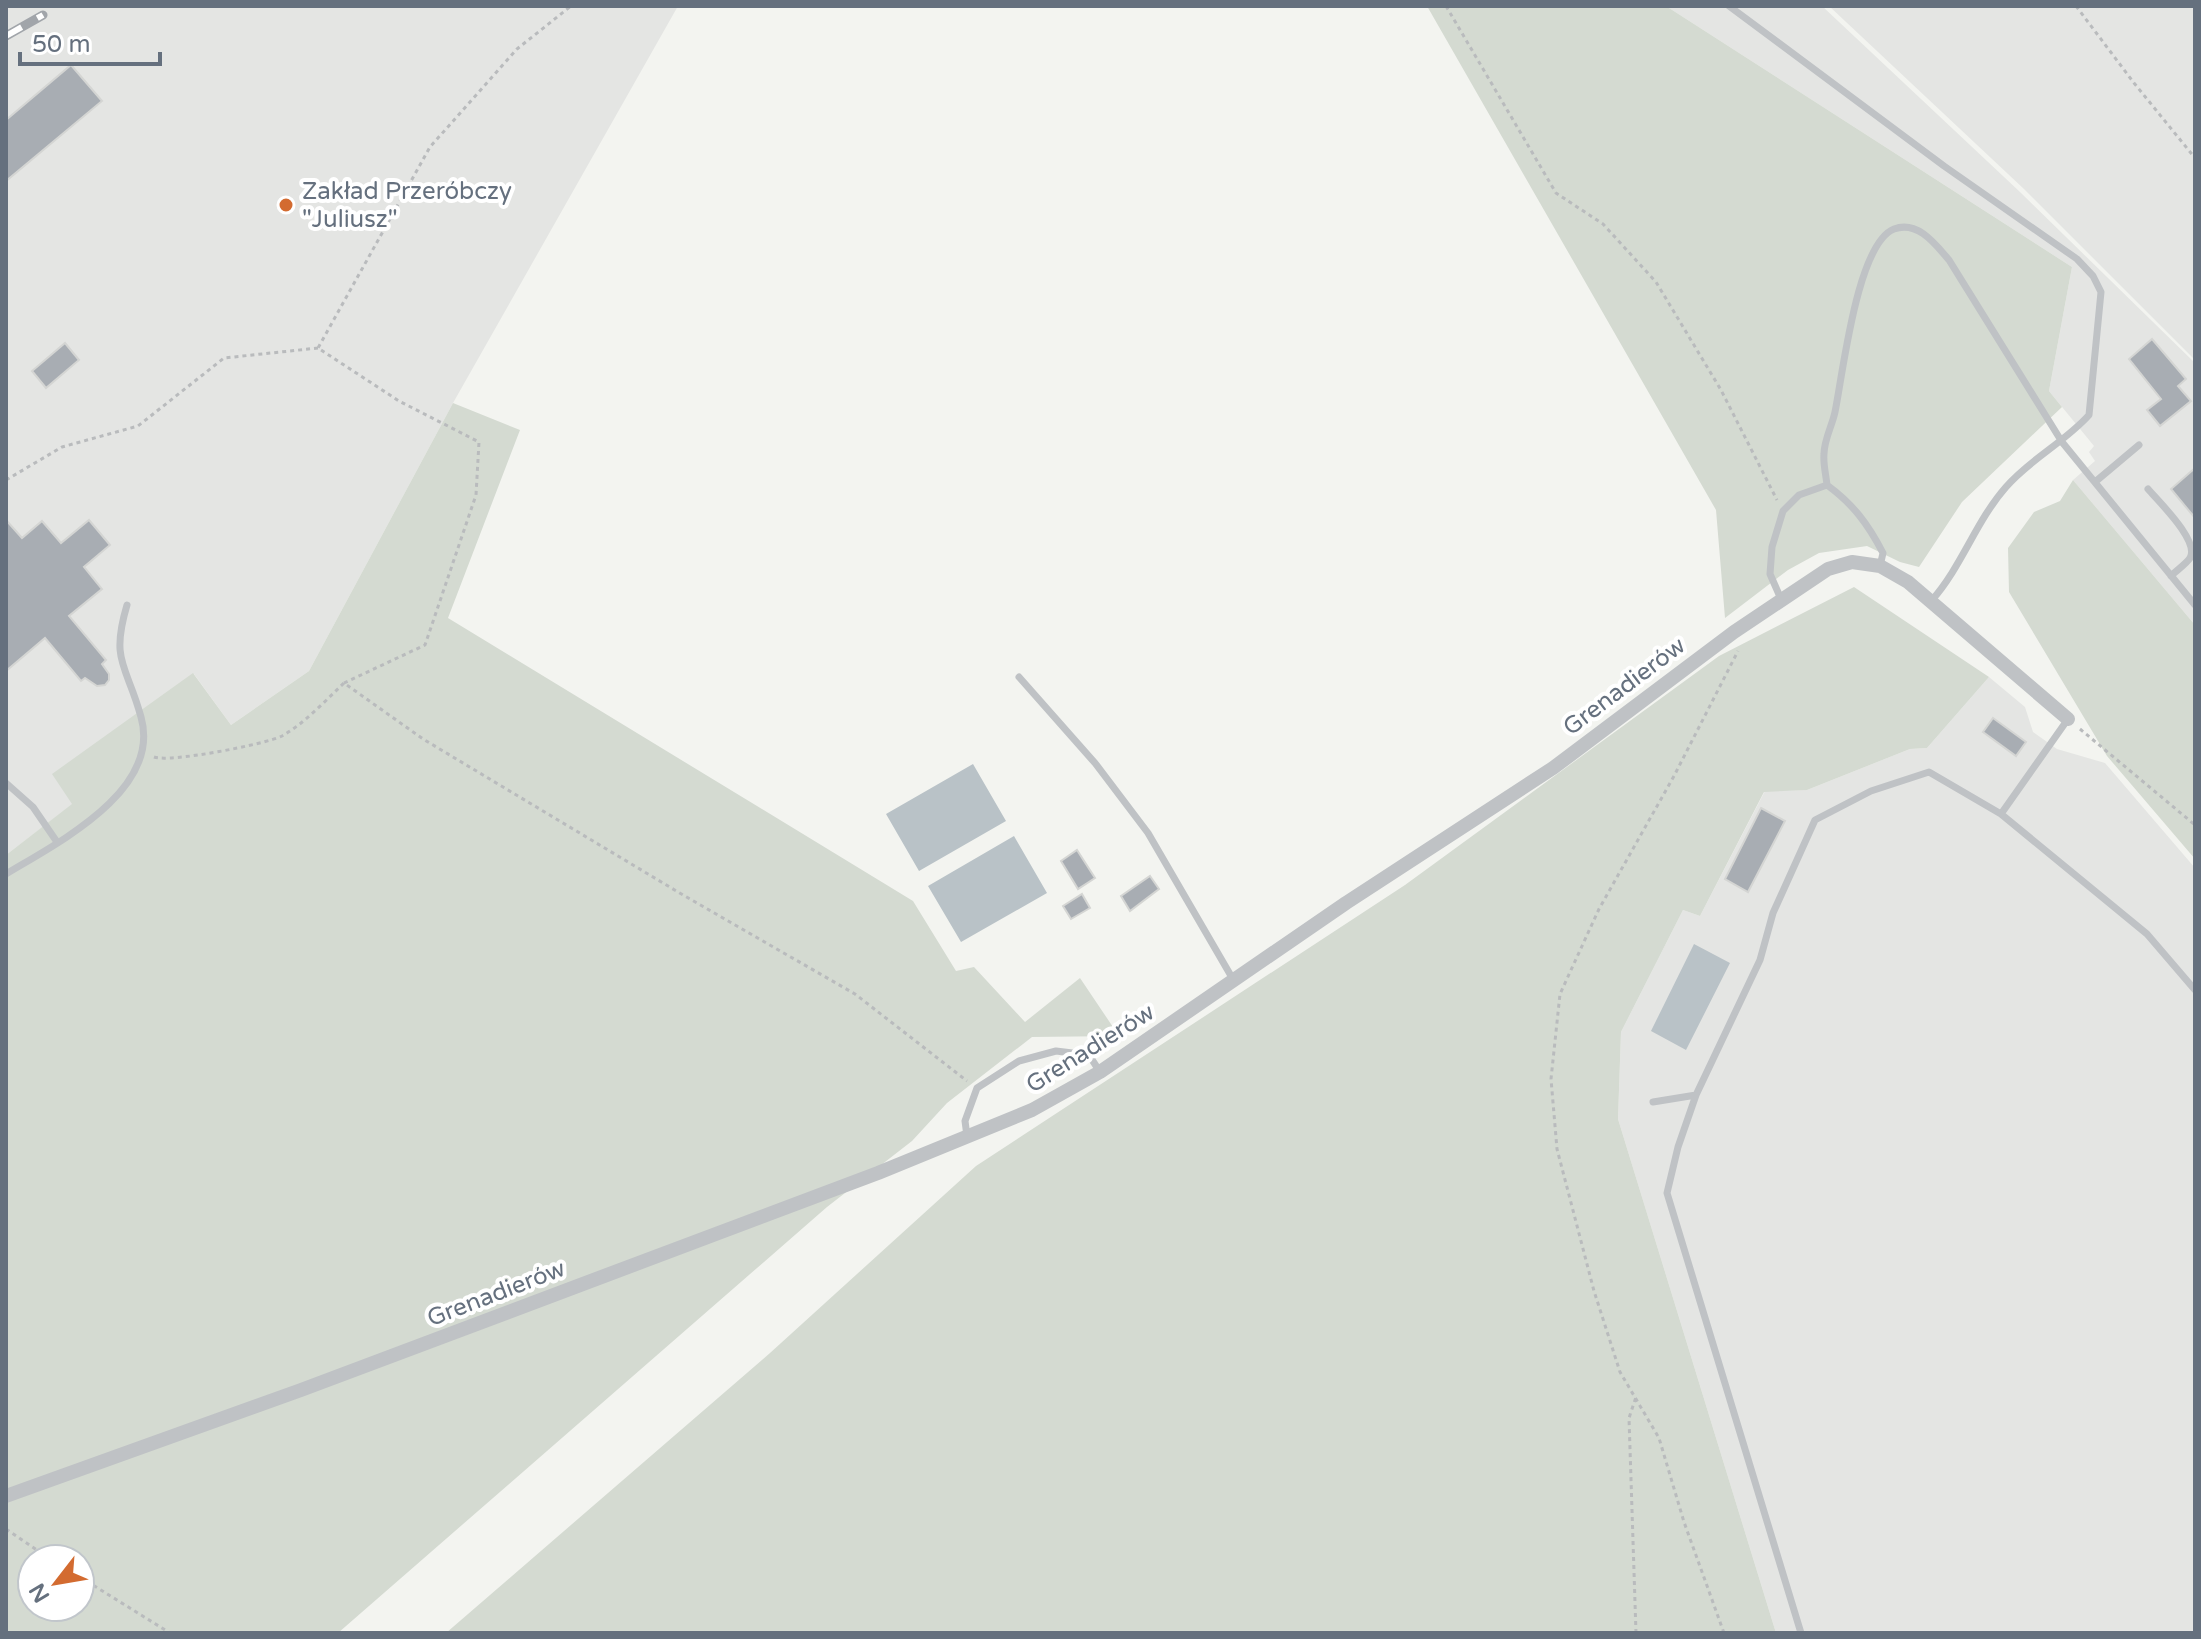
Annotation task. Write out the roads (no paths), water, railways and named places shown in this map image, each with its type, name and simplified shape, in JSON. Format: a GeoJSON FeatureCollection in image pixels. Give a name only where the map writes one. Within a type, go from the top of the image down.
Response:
{"type":"FeatureCollection","features":[{"type":"Feature","properties":{"kind":"street","name":"Grenadierów"},"geometry":{"type":"LineString","coordinates":[[6,1496],[301,1390],[968,1138],[1032,1110],[1100,1072],[1346,903],[1553,768],[1781,599],[1828,569],[1852,562],[1880,566]]}},
{"type":"Feature","properties":{"kind":"street"},"geometry":{"type":"LineString","coordinates":[[1880,566],[1932,600],[2068,719]]}},
{"type":"Feature","properties":{"kind":"lane"},"geometry":{"type":"LineString","coordinates":[[1729,6],[1944,166],[2077,259],[2093,276],[2101,292],[2089,415],[2062,442],[2007,486],[1989,509],[1945,586],[1932,600]]}},
{"type":"Feature","properties":{"kind":"lane"},"geometry":{"type":"LineString","coordinates":[[1880,566],[1883,553],[1866,521],[1847,500],[1827,485],[1824,453],[1868,261],[1879,240],[1893,230],[1905,227],[1917,229],[1935,243],[1949,260],[2062,442],[2195,605]]}},
{"type":"Feature","properties":{"kind":"lane"},"geometry":{"type":"LineString","coordinates":[[2095,482],[2139,445]]}},
{"type":"Feature","properties":{"kind":"lane"},"geometry":{"type":"LineString","coordinates":[[1781,599],[1770,574],[1772,547],[1783,511],[1799,495],[1827,485]]}},
{"type":"Feature","properties":{"kind":"lane"},"geometry":{"type":"LineString","coordinates":[[2148,489],[2186,533],[2192,550],[2190,557],[2171,576]]}},
{"type":"Feature","properties":{"kind":"lane"},"geometry":{"type":"LineString","coordinates":[[6,874],[95,818],[116,797],[144,752],[142,718],[120,661],[118,646],[127,605]]}},
{"type":"Feature","properties":{"kind":"lane"},"geometry":{"type":"LineString","coordinates":[[1019,677],[1095,763],[1148,833],[1234,981]]}},
{"type":"Feature","properties":{"kind":"lane"},"geometry":{"type":"LineString","coordinates":[[2001,814],[2068,719]]}},
{"type":"Feature","properties":{"kind":"lane"},"geometry":{"type":"LineString","coordinates":[[1801,1633],[1667,1193],[1678,1147],[1696,1095],[1760,960],[1773,913],[1815,820],[1871,791],[1929,772],[2001,814],[2147,934],[2195,990]]}},
{"type":"Feature","properties":{"kind":"lane"},"geometry":{"type":"LineString","coordinates":[[6,783],[33,807],[57,842]]}},
{"type":"Feature","properties":{"kind":"lane"},"geometry":{"type":"LineString","coordinates":[[968,1138],[965,1121],[977,1088],[1019,1061],[1056,1051],[1089,1055],[1100,1072]]}},
{"type":"Feature","properties":{"kind":"lane"},"geometry":{"type":"LineString","coordinates":[[1653,1102],[1696,1095]]}},
{"type":"Feature","properties":{"kind":"railway"},"geometry":{"type":"LineString","coordinates":[[6,36],[43,15]]}},
{"type":"Feature","properties":{"kind":"place","name":"Zakład Przeróbczy \"Juliusz\""},"geometry":{"type":"Point","coordinates":[286,205]}}]}
